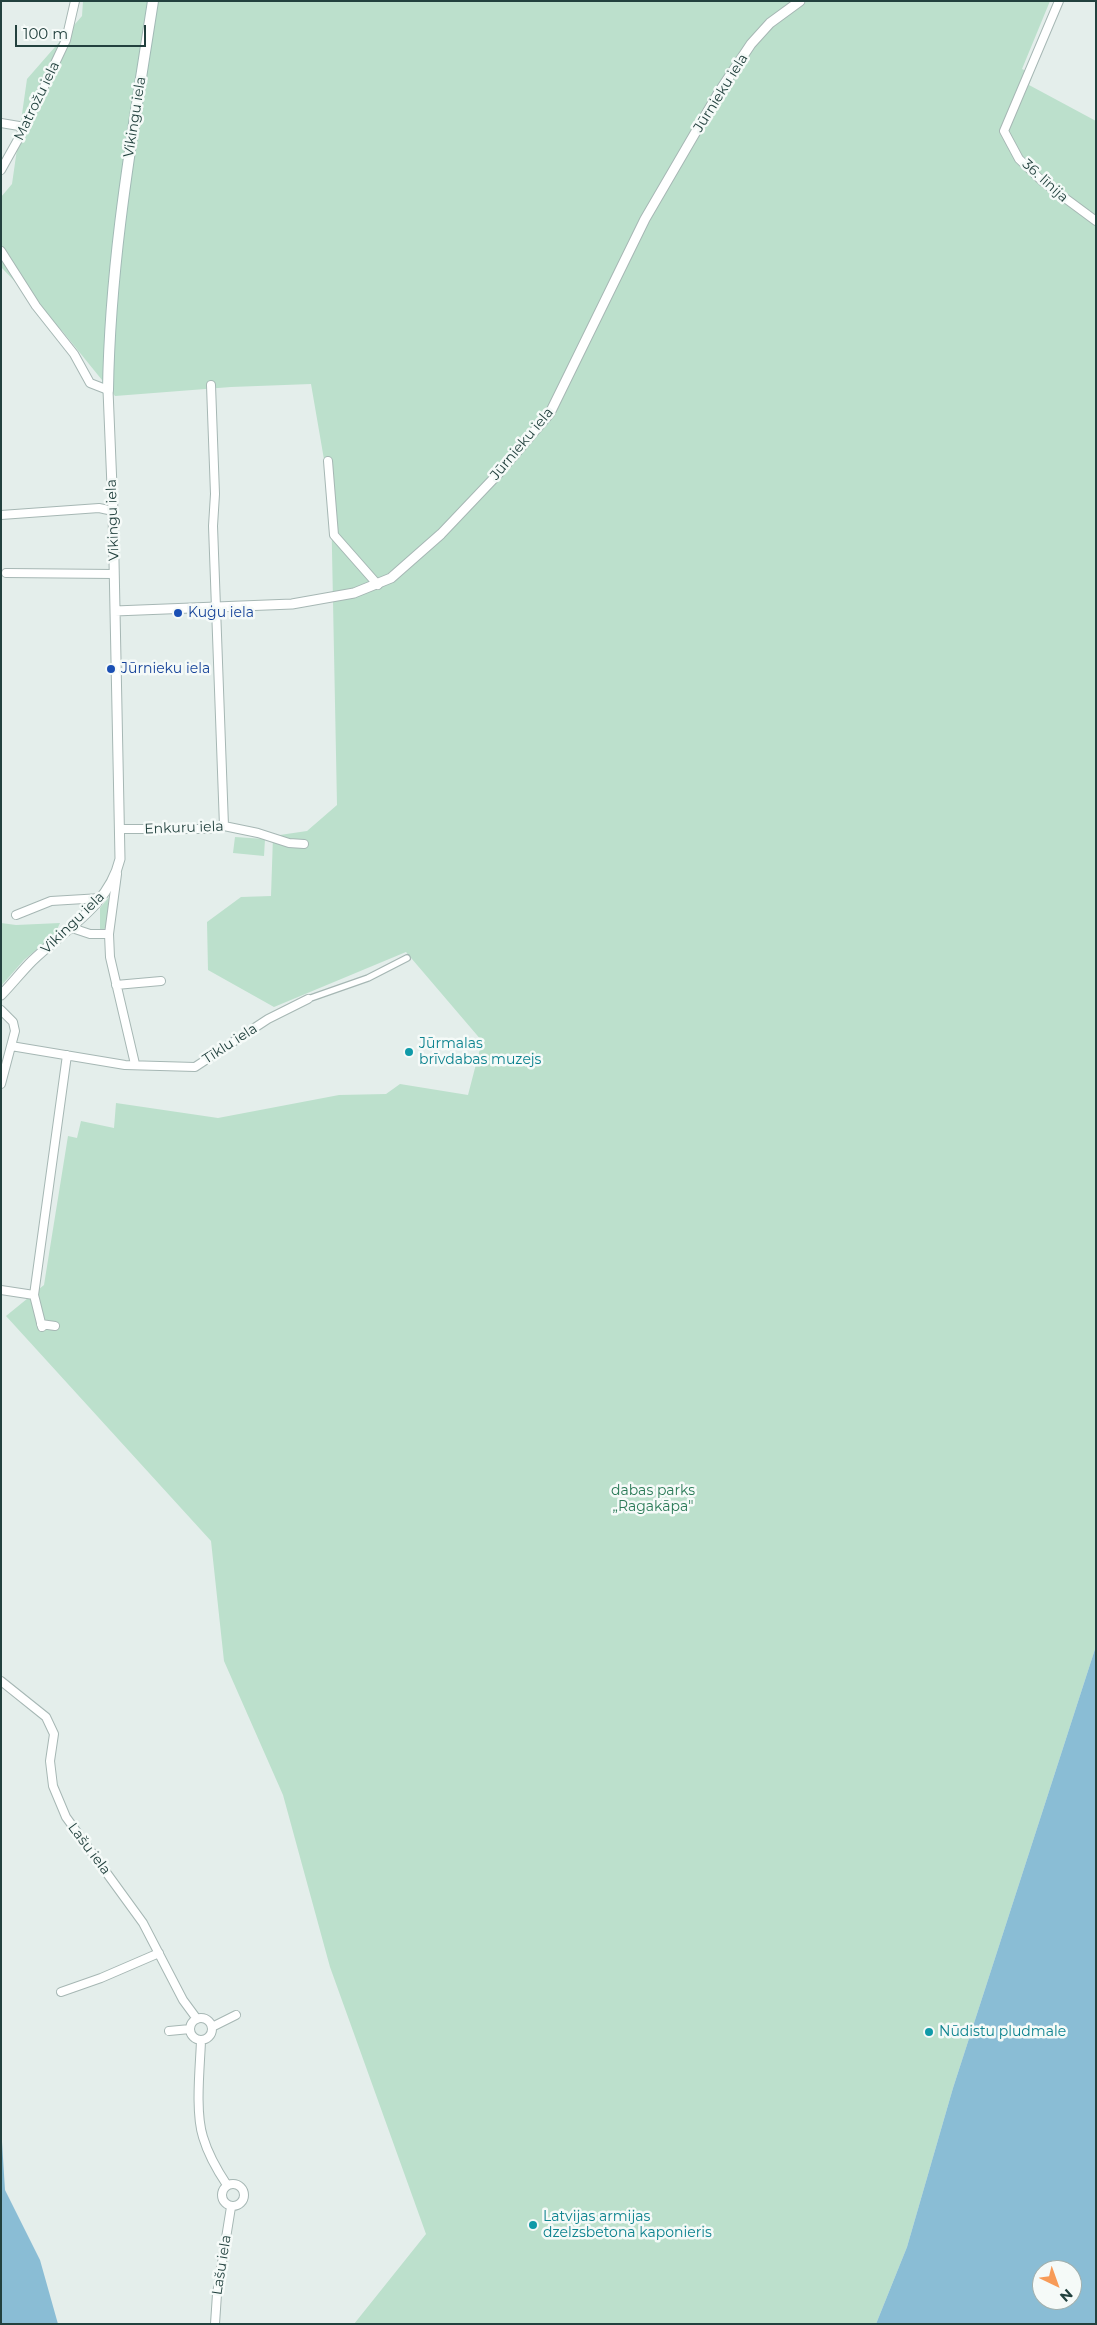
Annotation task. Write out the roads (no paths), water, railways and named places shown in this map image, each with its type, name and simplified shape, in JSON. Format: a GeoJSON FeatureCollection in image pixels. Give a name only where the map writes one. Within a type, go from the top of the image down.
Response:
{"type":"FeatureCollection","features":[{"type":"Feature","properties":{"kind":"main road","name":"Vikingu iela"},"geometry":{"type":"LineString","coordinates":[[108,390],[109,318],[119,214],[153,1]]}},
{"type":"Feature","properties":{"kind":"street","name":"Matrožu iela"},"geometry":{"type":"LineString","coordinates":[[1,170],[25,127],[66,40],[74,1]]}},
{"type":"Feature","properties":{"kind":"street","name":"Jūrnieku iela"},"geometry":{"type":"LineString","coordinates":[[116,611],[292,604],[321,601],[354,594],[378,585],[404,568],[441,534],[498,474],[550,413],[645,219],[719,92],[751,44],[770,23],[800,1]]}},
{"type":"Feature","properties":{"kind":"street","name":"36. līnija"},"geometry":{"type":"LineString","coordinates":[[1059,1],[1004,131],[1019,159],[1042,181],[1096,221]]}},
{"type":"Feature","properties":{"kind":"street"},"geometry":{"type":"LineString","coordinates":[[1,123],[25,127]]}},
{"type":"Feature","properties":{"kind":"street"},"geometry":{"type":"LineString","coordinates":[[1,251],[36,306],[74,354],[80,368],[90,383],[108,390]]}},
{"type":"Feature","properties":{"kind":"street"},"geometry":{"type":"LineString","coordinates":[[212,385],[215,494],[213,526],[224,826]]}},
{"type":"Feature","properties":{"kind":"street","name":"Vikingu iela"},"geometry":{"type":"LineString","coordinates":[[1,995],[33,960],[72,928],[101,898],[117,872],[120,858],[116,611],[108,390]]}},
{"type":"Feature","properties":{"kind":"street"},"geometry":{"type":"LineString","coordinates":[[328,461],[334,536],[378,585]]}},
{"type":"Feature","properties":{"kind":"street"},"geometry":{"type":"LineString","coordinates":[[1,515],[99,508],[113,511]]}},
{"type":"Feature","properties":{"kind":"street"},"geometry":{"type":"LineString","coordinates":[[6,573],[114,574]]}},
{"type":"Feature","properties":{"kind":"street","name":"Enkuru iela"},"geometry":{"type":"LineString","coordinates":[[121,829],[207,829],[224,826],[258,833],[289,843],[304,844]]}},
{"type":"Feature","properties":{"kind":"street"},"geometry":{"type":"LineString","coordinates":[[117,872],[109,934],[110,957],[135,1064]]}},
{"type":"Feature","properties":{"kind":"street"},"geometry":{"type":"LineString","coordinates":[[16,915],[51,901],[101,898]]}},
{"type":"Feature","properties":{"kind":"street"},"geometry":{"type":"LineString","coordinates":[[72,928],[90,934],[109,934]]}},
{"type":"Feature","properties":{"kind":"street","name":"Tīklu iela"},"geometry":{"type":"LineString","coordinates":[[11,1046],[125,1065],[195,1067],[268,1019],[308,999],[368,978],[407,958]]}},
{"type":"Feature","properties":{"kind":"street"},"geometry":{"type":"LineString","coordinates":[[116,985],[162,980]]}},
{"type":"Feature","properties":{"kind":"street"},"geometry":{"type":"LineString","coordinates":[[1,1010],[13,1022],[15,1031],[1,1084]]}},
{"type":"Feature","properties":{"kind":"street"},"geometry":{"type":"LineString","coordinates":[[55,1326],[42,1325],[34,1295],[67,1056]]}},
{"type":"Feature","properties":{"kind":"street"},"geometry":{"type":"LineString","coordinates":[[1,1290],[34,1295]]}},
{"type":"Feature","properties":{"kind":"street","name":"Lašu iela"},"geometry":{"type":"LineString","coordinates":[[1,1681],[46,1717],[54,1734],[50,1761],[53,1786],[66,1818],[143,1923],[183,2000],[197,2019],[205,2018],[212,2027]]}},
{"type":"Feature","properties":{"kind":"street"},"geometry":{"type":"LineString","coordinates":[[61,1992],[101,1978],[159,1953]]}},
{"type":"Feature","properties":{"kind":"street"},"geometry":{"type":"LineString","coordinates":[[197,2019],[192,2023],[190,2029],[192,2036],[201,2041],[211,2035],[212,2027],[236,2015]]}},
{"type":"Feature","properties":{"kind":"street"},"geometry":{"type":"LineString","coordinates":[[169,2030],[190,2029]]}},
{"type":"Feature","properties":{"kind":"street","name":"Lašu iela"},"geometry":{"type":"LineString","coordinates":[[201,2041],[199,2095],[202,2135],[216,2167],[227,2185]]}},
{"type":"Feature","properties":{"kind":"street","name":"Lašu iela"},"geometry":{"type":"LineString","coordinates":[[227,2185],[238,2185],[244,2195],[239,2205],[231,2207],[225,2204],[221,2198],[222,2190],[227,2185]]}},
{"type":"Feature","properties":{"kind":"street","name":"Lašu iela"},"geometry":{"type":"LineString","coordinates":[[215,2324],[216,2294],[231,2207]]}},
{"type":"Feature","properties":{"kind":"water"},"geometry":{"type":"Polygon","coordinates":[[[1096,1646],[1096,2324],[876,2324],[907,2247],[953,2088],[1096,1646]]]}},
{"type":"Feature","properties":{"kind":"water"},"geometry":{"type":"Polygon","coordinates":[[[1,2126],[5,2190],[40,2260],[58,2324],[1,2324],[1,2126]]]}},
{"type":"Feature","properties":{"kind":"place","name":"Kuģu iela"},"geometry":{"type":"Point","coordinates":[178,613]}},
{"type":"Feature","properties":{"kind":"place","name":"Jūrnieku iela"},"geometry":{"type":"Point","coordinates":[111,669]}},
{"type":"Feature","properties":{"kind":"place","name":"Jūrmalas brīvdabas muzejs"},"geometry":{"type":"Point","coordinates":[409,1052]}},
{"type":"Feature","properties":{"kind":"place","name":"Nūdistu pludmale"},"geometry":{"type":"Point","coordinates":[929,2032]}},
{"type":"Feature","properties":{"kind":"place","name":"Latvijas armijas dzelzsbetona kaponieris"},"geometry":{"type":"Point","coordinates":[533,2225]}},
{"type":"Feature","properties":{"kind":"park label","name":"dabas parks „Ragakāpa\""},"geometry":{"type":"Point","coordinates":[653,1499]}}]}
